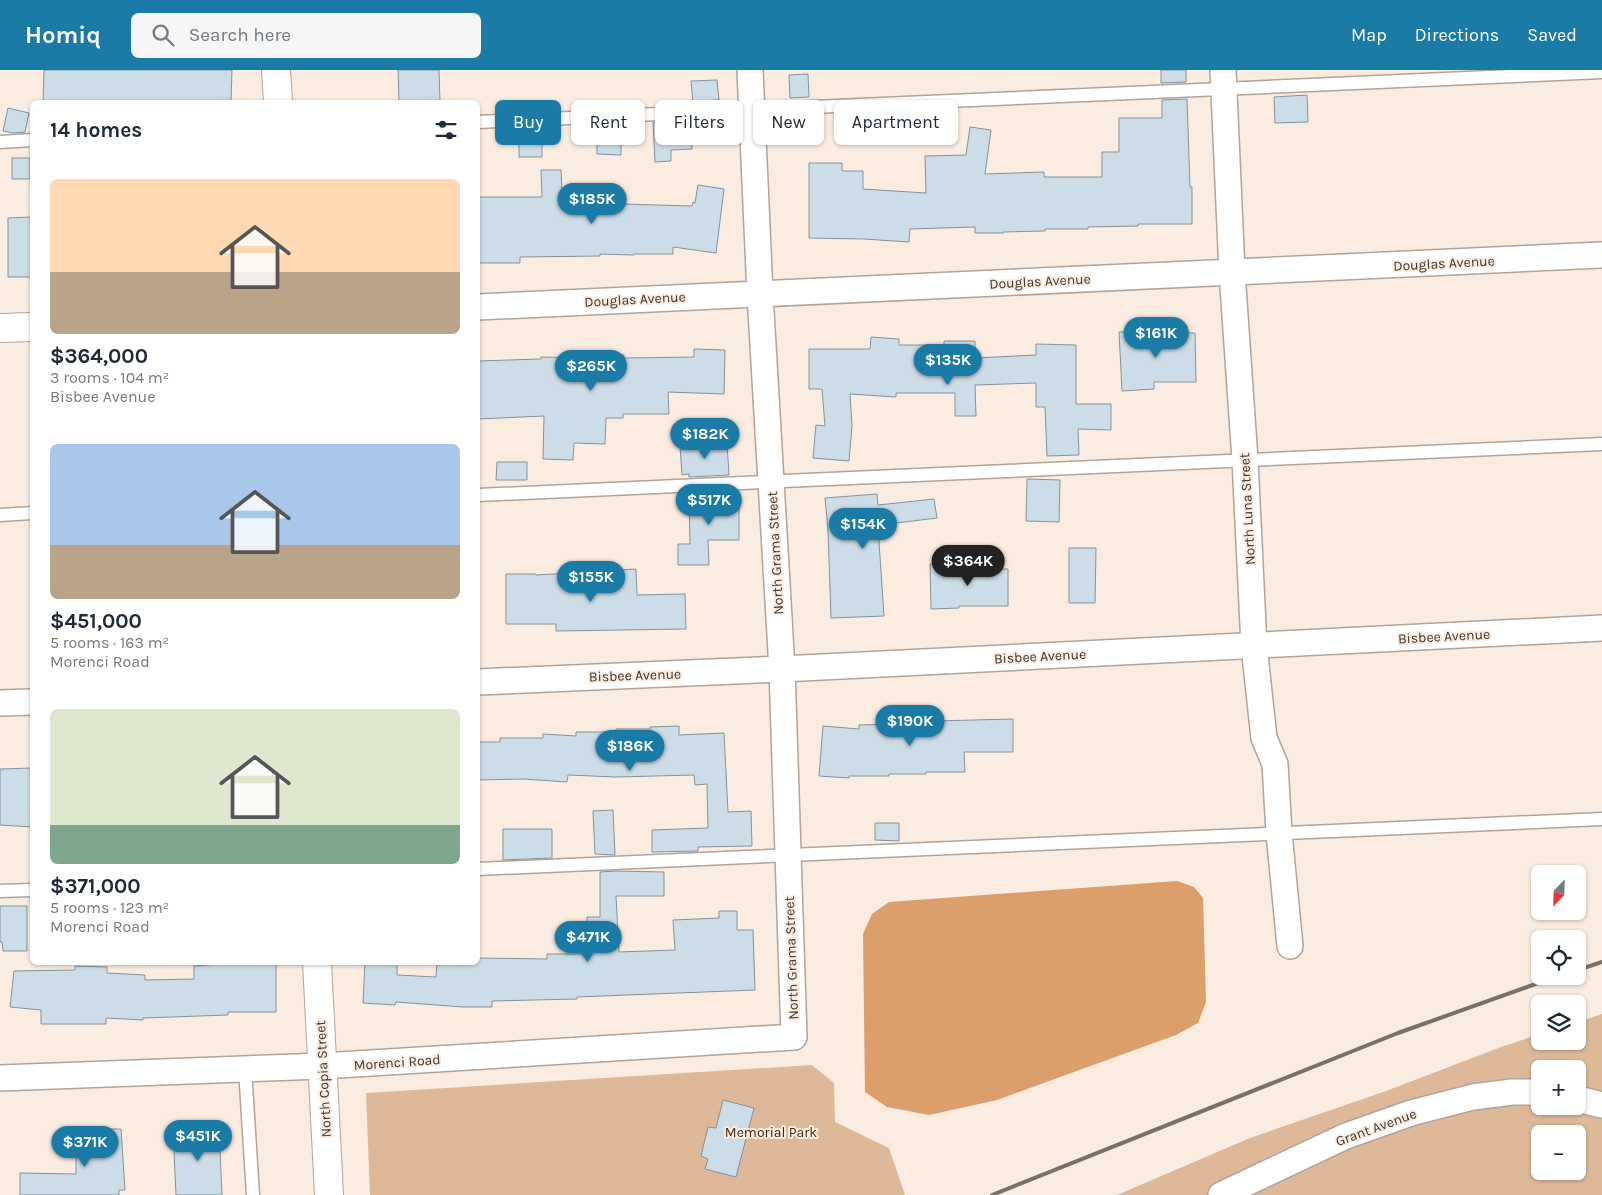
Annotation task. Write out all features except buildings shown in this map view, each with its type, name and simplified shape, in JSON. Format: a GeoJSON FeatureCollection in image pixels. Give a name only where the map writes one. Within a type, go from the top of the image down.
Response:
{"type":"FeatureCollection","features":[{"type":"Feature","properties":{"kind":"main road"},"geometry":{"type":"LineString","coordinates":[[276,70],[278,100]]}},
{"type":"Feature","properties":{"kind":"main road"},"geometry":{"type":"LineString","coordinates":[[0,328],[30,327]]}},
{"type":"Feature","properties":{"kind":"main road","name":"North Copia Street"},"geometry":{"type":"LineString","coordinates":[[317,965],[329,1195]]}},
{"type":"Feature","properties":{"kind":"street","name":"North Grama Street"},"geometry":{"type":"LineString","coordinates":[[750,70],[760,294],[782,669],[794,1037]]}},
{"type":"Feature","properties":{"kind":"street","name":"North Luna Street"},"geometry":{"type":"LineString","coordinates":[[1223,79],[1232,272],[1245,460],[1254,646],[1264,738],[1275,764],[1279,833],[1290,946]]}},
{"type":"Feature","properties":{"kind":"street","name":"Douglas Avenue"},"geometry":{"type":"LineString","coordinates":[[480,306],[1602,255]]}},
{"type":"Feature","properties":{"kind":"street","name":"Bisbee Avenue"},"geometry":{"type":"LineString","coordinates":[[480,682],[782,669],[1602,628]]}},
{"type":"Feature","properties":{"kind":"street"},"geometry":{"type":"LineString","coordinates":[[0,703],[30,702]]}},
{"type":"Feature","properties":{"kind":"street","name":"Morenci Road"},"geometry":{"type":"LineString","coordinates":[[0,1078],[322,1066],[794,1037]]}},
{"type":"Feature","properties":{"kind":"street","name":"Grant Avenue"},"geometry":{"type":"LineString","coordinates":[[1221,1195],[1346,1136],[1411,1113],[1473,1097],[1512,1092],[1531,1092]]}},
{"type":"Feature","properties":{"kind":"street"},"geometry":{"type":"LineString","coordinates":[[1586,1101],[1602,1105]]}},
{"type":"Feature","properties":{"kind":"lane"},"geometry":{"type":"LineString","coordinates":[[480,122],[752,110],[1223,79],[1602,72]]}},
{"type":"Feature","properties":{"kind":"lane"},"geometry":{"type":"LineString","coordinates":[[0,142],[30,140]]}},
{"type":"Feature","properties":{"kind":"lane"},"geometry":{"type":"LineString","coordinates":[[480,495],[1602,444]]}},
{"type":"Feature","properties":{"kind":"lane"},"geometry":{"type":"LineString","coordinates":[[0,515],[30,513]]}},
{"type":"Feature","properties":{"kind":"lane"},"geometry":{"type":"LineString","coordinates":[[480,869],[1602,819]]}},
{"type":"Feature","properties":{"kind":"lane"},"geometry":{"type":"LineString","coordinates":[[0,891],[30,890]]}},
{"type":"Feature","properties":{"kind":"lane"},"geometry":{"type":"LineString","coordinates":[[245,1069],[253,1195]]}},
{"type":"Feature","properties":{"kind":"green space"},"geometry":{"type":"Polygon","coordinates":[[[1602,1014],[1602,1195],[1117,1195],[1250,1138],[1386,1091],[1531,1037],[1531,1050],[1586,1050],[1586,1019],[1602,1014]]]}},
{"type":"Feature","properties":{"kind":"green space","name":"Memorial Park"},"geometry":{"type":"Polygon","coordinates":[[[812,1065],[834,1083],[835,1122],[889,1148],[905,1195],[370,1195],[366,1093],[812,1065]]]}},
{"type":"Feature","properties":{"kind":"shaded area"},"geometry":{"type":"Polygon","coordinates":[[[1177,881],[1194,887],[1203,898],[1206,1002],[1198,1023],[1176,1035],[997,1100],[929,1115],[887,1107],[865,1092],[863,934],[872,914],[889,902],[1177,881]]]}},
{"type":"Feature","properties":{"kind":"railway"},"geometry":{"type":"LineString","coordinates":[[1586,967],[1602,962]]}},
{"type":"Feature","properties":{"kind":"railway"},"geometry":{"type":"LineString","coordinates":[[992,1195],[1398,1033],[1533,985]]}}]}
